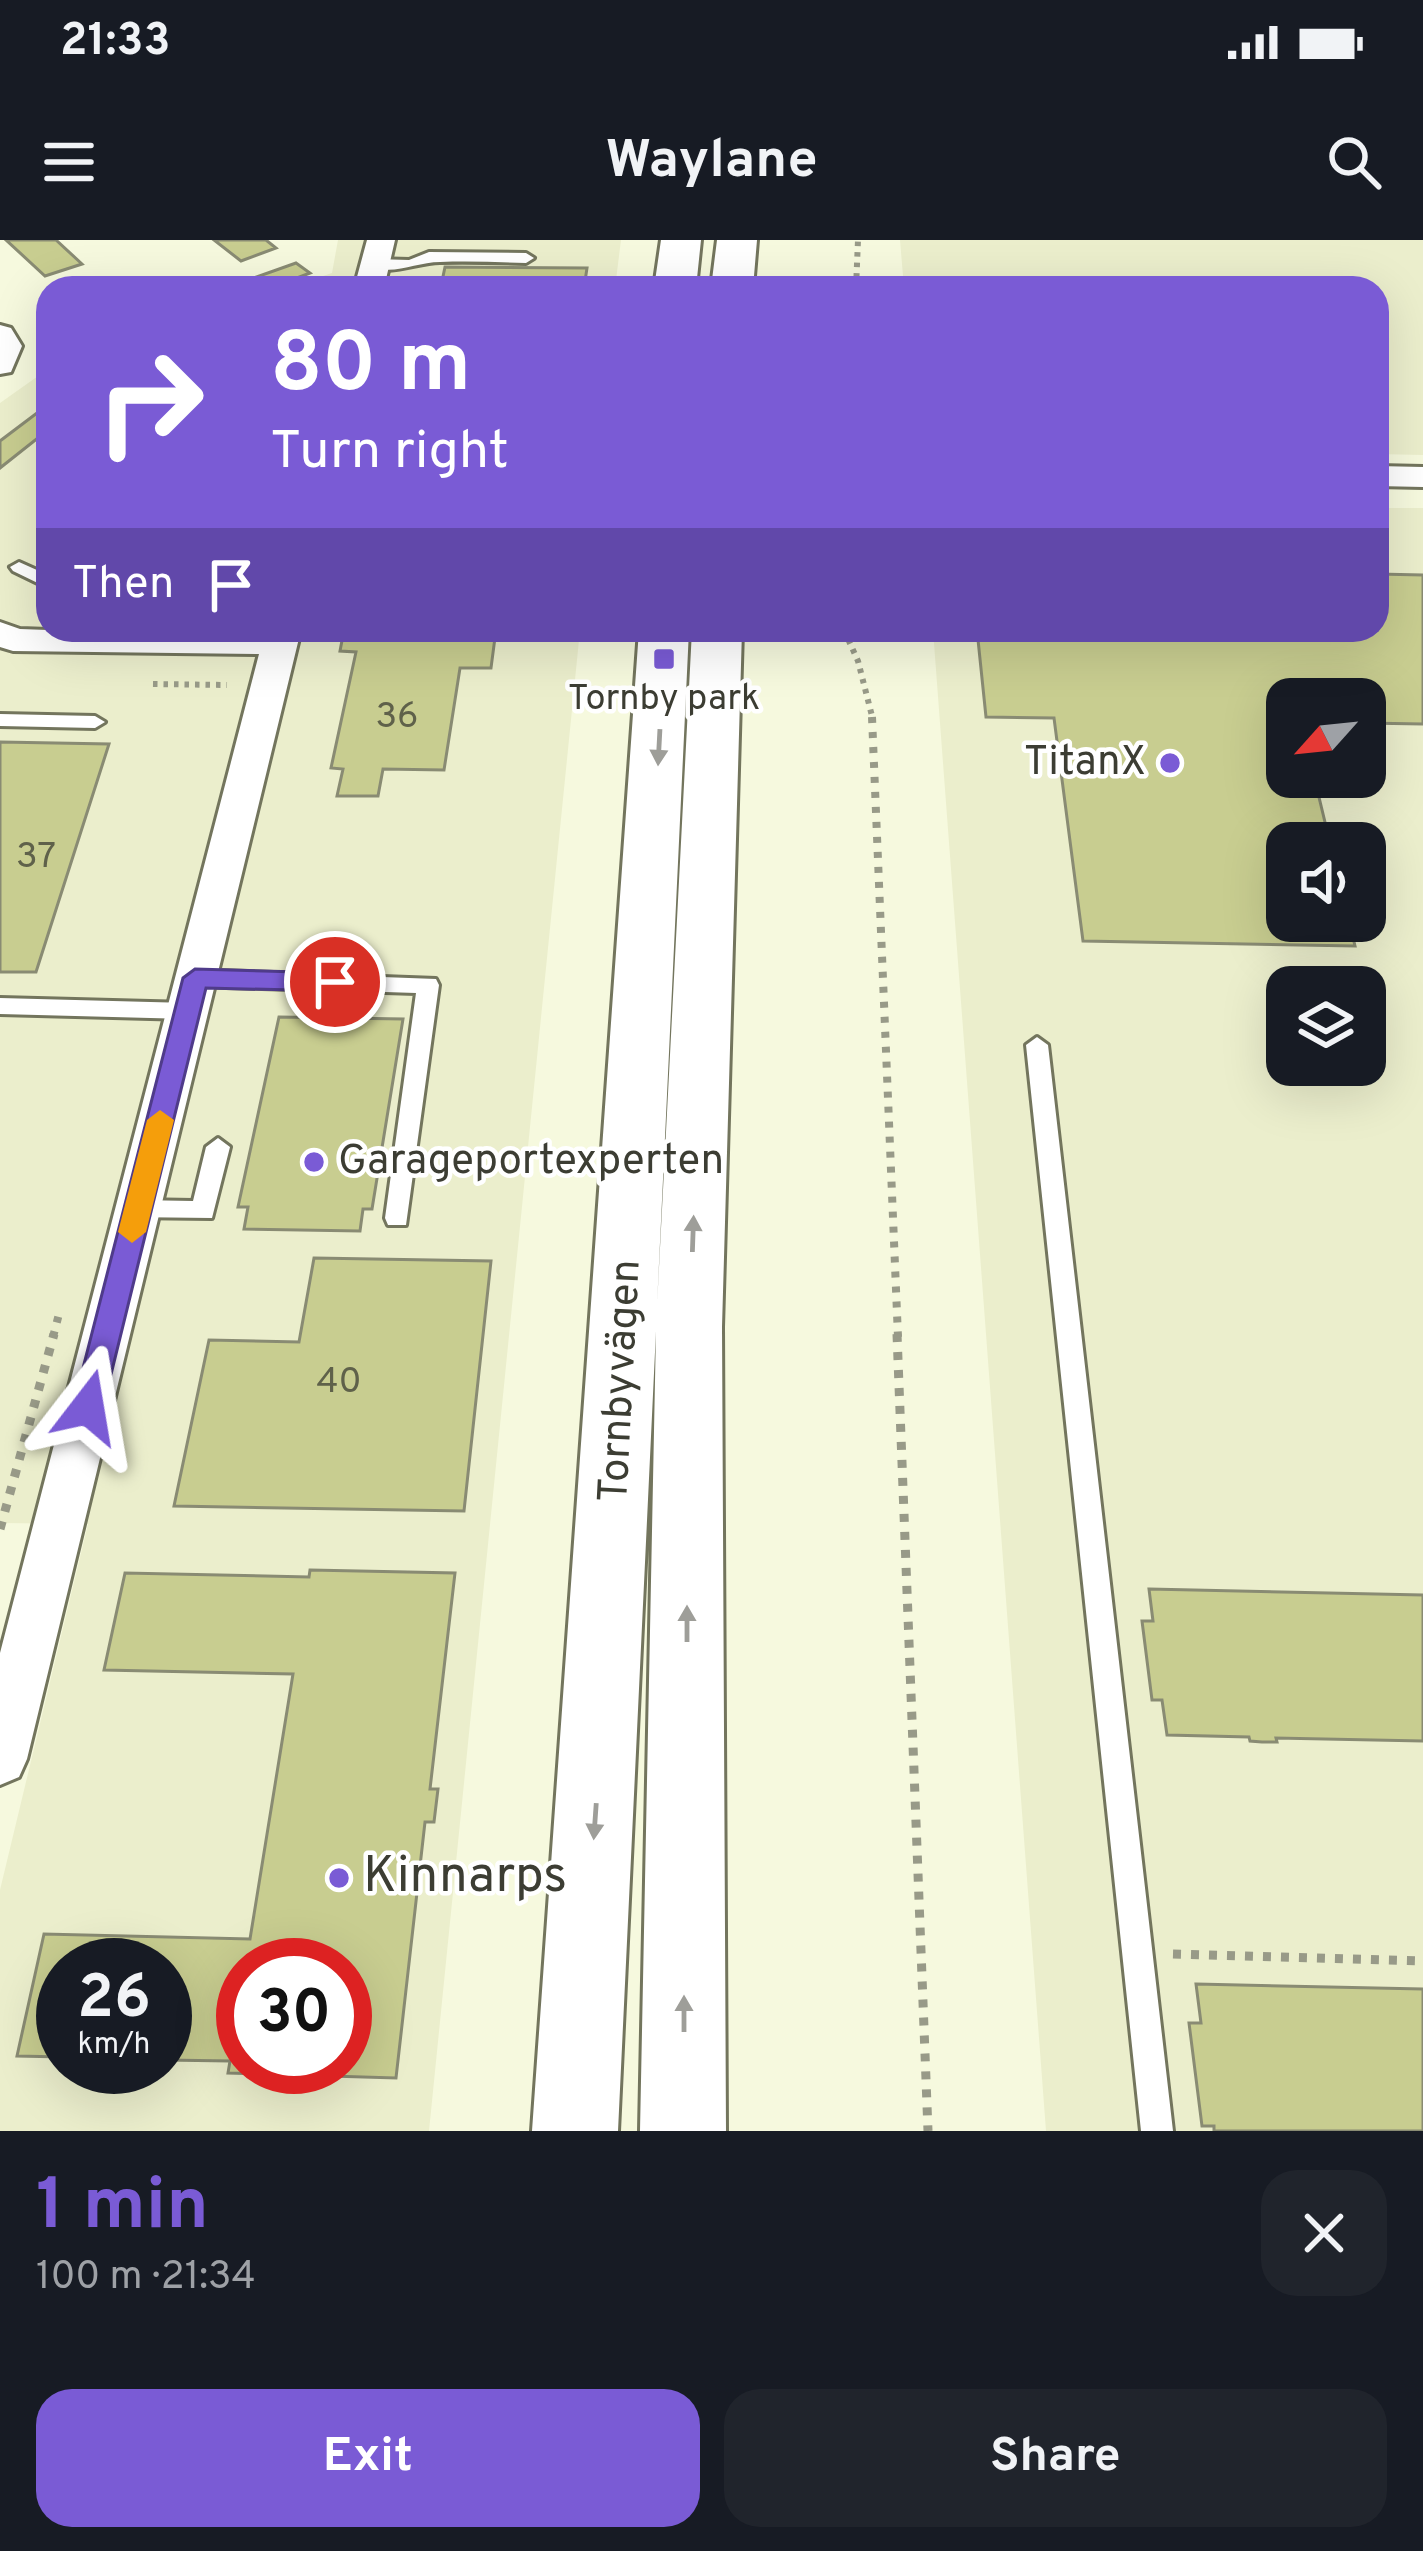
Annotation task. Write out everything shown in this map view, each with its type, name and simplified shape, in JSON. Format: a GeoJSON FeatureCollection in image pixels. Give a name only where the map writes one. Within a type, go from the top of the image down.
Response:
{"type":"FeatureCollection","features":[{"type":"Feature","properties":{"kind":"main road"},"geometry":{"type":"LineString","coordinates":[[676,276],[681,240]]}},
{"type":"Feature","properties":{"kind":"main road"},"geometry":{"type":"LineString","coordinates":[[733,276],[737,240]]}},
{"type":"Feature","properties":{"kind":"main road","name":"Tornbyvägen"},"geometry":{"type":"LineString","coordinates":[[575,2131],[663,642]]}},
{"type":"Feature","properties":{"kind":"main road","name":"Tornbyvägen"},"geometry":{"type":"LineString","coordinates":[[683,2131],[689,1327],[717,642]]}},
{"type":"Feature","properties":{"kind":"street"},"geometry":{"type":"LineString","coordinates":[[0,334],[7,346],[0,365]]}},
{"type":"Feature","properties":{"kind":"street"},"geometry":{"type":"LineString","coordinates":[[1389,476],[1423,477]]}},
{"type":"Feature","properties":{"kind":"street"},"geometry":{"type":"LineString","coordinates":[[0,633],[14,640],[36,638]]}},
{"type":"Feature","properties":{"kind":"street"},"geometry":{"type":"LineString","coordinates":[[0,1759],[280,642]]}},
{"type":"Feature","properties":{"kind":"lane"},"geometry":{"type":"LineString","coordinates":[[374,264],[411,265],[429,257],[526,258]]}},
{"type":"Feature","properties":{"kind":"lane"},"geometry":{"type":"LineString","coordinates":[[409,276],[411,265]]}},
{"type":"Feature","properties":{"kind":"lane"},"geometry":{"type":"LineString","coordinates":[[19,567],[36,576]]}},
{"type":"Feature","properties":{"kind":"lane"},"geometry":{"type":"LineString","coordinates":[[0,720],[95,722]]}},
{"type":"Feature","properties":{"kind":"lane"},"geometry":{"type":"LineString","coordinates":[[0,1006],[428,985],[397,1218]]}},
{"type":"Feature","properties":{"kind":"lane"},"geometry":{"type":"LineString","coordinates":[[1037,1045],[1157,2131]]}},
{"type":"Feature","properties":{"kind":"lane"},"geometry":{"type":"LineString","coordinates":[[137,1210],[203,1211],[218,1148]]}},
{"type":"Feature","properties":{"kind":"path"},"geometry":{"type":"LineString","coordinates":[[856,276],[858,240]]}},
{"type":"Feature","properties":{"kind":"path"},"geometry":{"type":"LineString","coordinates":[[849,642],[874,724],[928,2131]]}},
{"type":"Feature","properties":{"kind":"path"},"geometry":{"type":"LineString","coordinates":[[153,684],[228,685]]}},
{"type":"Feature","properties":{"kind":"path"},"geometry":{"type":"LineString","coordinates":[[1137,1954],[1423,1961]]}},
{"type":"Feature","properties":{"kind":"shaded area"},"geometry":{"type":"Polygon","coordinates":[[[338,240],[621,240],[616,276],[323,276],[332,273],[338,240]]]}},
{"type":"Feature","properties":{"kind":"shaded area"},"geometry":{"type":"Polygon","coordinates":[[[900,240],[1423,240],[1423,455],[1389,454],[1389,276],[903,276],[900,240]]]}},
{"type":"Feature","properties":{"kind":"shaded area"},"geometry":{"type":"Polygon","coordinates":[[[36,378],[36,642],[579,642],[429,2131],[0,2131],[0,1890],[88,1524],[0,1523],[0,403],[36,378]]]}},
{"type":"Feature","properties":{"kind":"shaded area"},"geometry":{"type":"Polygon","coordinates":[[[1389,508],[1423,508],[1423,2131],[1046,2131],[934,642],[1389,642],[1389,508]]]}},
{"type":"Feature","properties":{"kind":"building"},"geometry":{"type":"Polygon","coordinates":[[[6,240],[56,240],[82,264],[45,276],[6,240]]]}},
{"type":"Feature","properties":{"kind":"building"},"geometry":{"type":"Polygon","coordinates":[[[214,240],[266,240],[276,248],[241,261],[214,240]]]}},
{"type":"Feature","properties":{"kind":"building"},"geometry":{"type":"Polygon","coordinates":[[[296,263],[310,273],[302,276],[259,276],[296,263]]]}},
{"type":"Feature","properties":{"kind":"building"},"geometry":{"type":"Polygon","coordinates":[[[445,267],[587,268],[586,276],[443,276],[445,267]]]}},
{"type":"Feature","properties":{"kind":"building"},"geometry":{"type":"Polygon","coordinates":[[[36,414],[36,440],[0,468],[0,441],[36,414]]]}},
{"type":"Feature","properties":{"kind":"building","name":"TitanX"},"geometry":{"type":"Polygon","coordinates":[[[1389,574],[1423,575],[1423,724],[1386,723],[1386,678],[1266,678],[1266,798],[1319,798],[1325,822],[1266,822],[1266,942],[1354,942],[1355,946],[1083,941],[1054,718],[986,717],[978,642],[1389,642],[1389,574]]]}},
{"type":"Feature","properties":{"kind":"building"},"geometry":{"type":"Polygon","coordinates":[[[342,642],[494,642],[491,668],[460,668],[444,770],[383,769],[378,796],[337,796],[343,769],[331,768],[356,652],[340,651],[342,642]]]}},
{"type":"Feature","properties":{"kind":"building"},"geometry":{"type":"Polygon","coordinates":[[[0,742],[109,744],[36,972],[0,972],[0,742]]]}},
{"type":"Feature","properties":{"kind":"building","name":"Garageportexperten"},"geometry":{"type":"Polygon","coordinates":[[[279,1017],[403,1019],[372,1209],[363,1209],[360,1231],[244,1229],[248,1207],[238,1207],[279,1017]]]}},
{"type":"Feature","properties":{"kind":"building"},"geometry":{"type":"Polygon","coordinates":[[[314,1258],[491,1261],[464,1511],[174,1506],[209,1340],[299,1342],[314,1258]]]}},
{"type":"Feature","properties":{"kind":"building","name":"Kinnarps"},"geometry":{"type":"Polygon","coordinates":[[[310,1570],[455,1573],[430,1789],[438,1789],[434,1822],[425,1822],[396,2078],[372,2077],[372,1938],[250,1938],[293,1674],[104,1670],[125,1573],[309,1577],[310,1570]]]}},
{"type":"Feature","properties":{"kind":"building"},"geometry":{"type":"Polygon","coordinates":[[[1149,1589],[1423,1595],[1423,1741],[1276,1738],[1277,1742],[1262,1742],[1249,1737],[1167,1735],[1162,1700],[1152,1700],[1142,1621],[1153,1621],[1149,1589]]]}},
{"type":"Feature","properties":{"kind":"building","name":"Kinnarps"},"geometry":{"type":"Polygon","coordinates":[[[44,1934],[216,1938],[216,2061],[192,2060],[192,1938],[43,1938],[44,1934]]]}},
{"type":"Feature","properties":{"kind":"building","name":"Kinnarps"},"geometry":{"type":"Polygon","coordinates":[[[36,1970],[36,2056],[17,2056],[36,1970]]]}},
{"type":"Feature","properties":{"kind":"building"},"geometry":{"type":"Polygon","coordinates":[[[1196,1984],[1423,1989],[1423,2131],[1214,2131],[1214,2126],[1202,2126],[1189,2023],[1201,2023],[1196,1984]]]}},
{"type":"Feature","properties":{"kind":"slow traffic"},"geometry":{"type":"LineString","coordinates":[[132,1232],[160,1120]]}},
{"type":"Feature","properties":{"kind":"place","name":"Tornby park"},"geometry":{"type":"Point","coordinates":[664,659]}},
{"type":"Feature","properties":{"kind":"place","name":"TitanX"},"geometry":{"type":"Point","coordinates":[1170,763]}},
{"type":"Feature","properties":{"kind":"place","name":"Garageportexperten"},"geometry":{"type":"Point","coordinates":[314,1162]}},
{"type":"Feature","properties":{"kind":"place","name":"Kinnarps"},"geometry":{"type":"Point","coordinates":[339,1878]}},
{"type":"Feature","properties":{"kind":"route"},"geometry":{"type":"LineString","coordinates":[[88,1407],[195,978],[335,982]]}}]}
